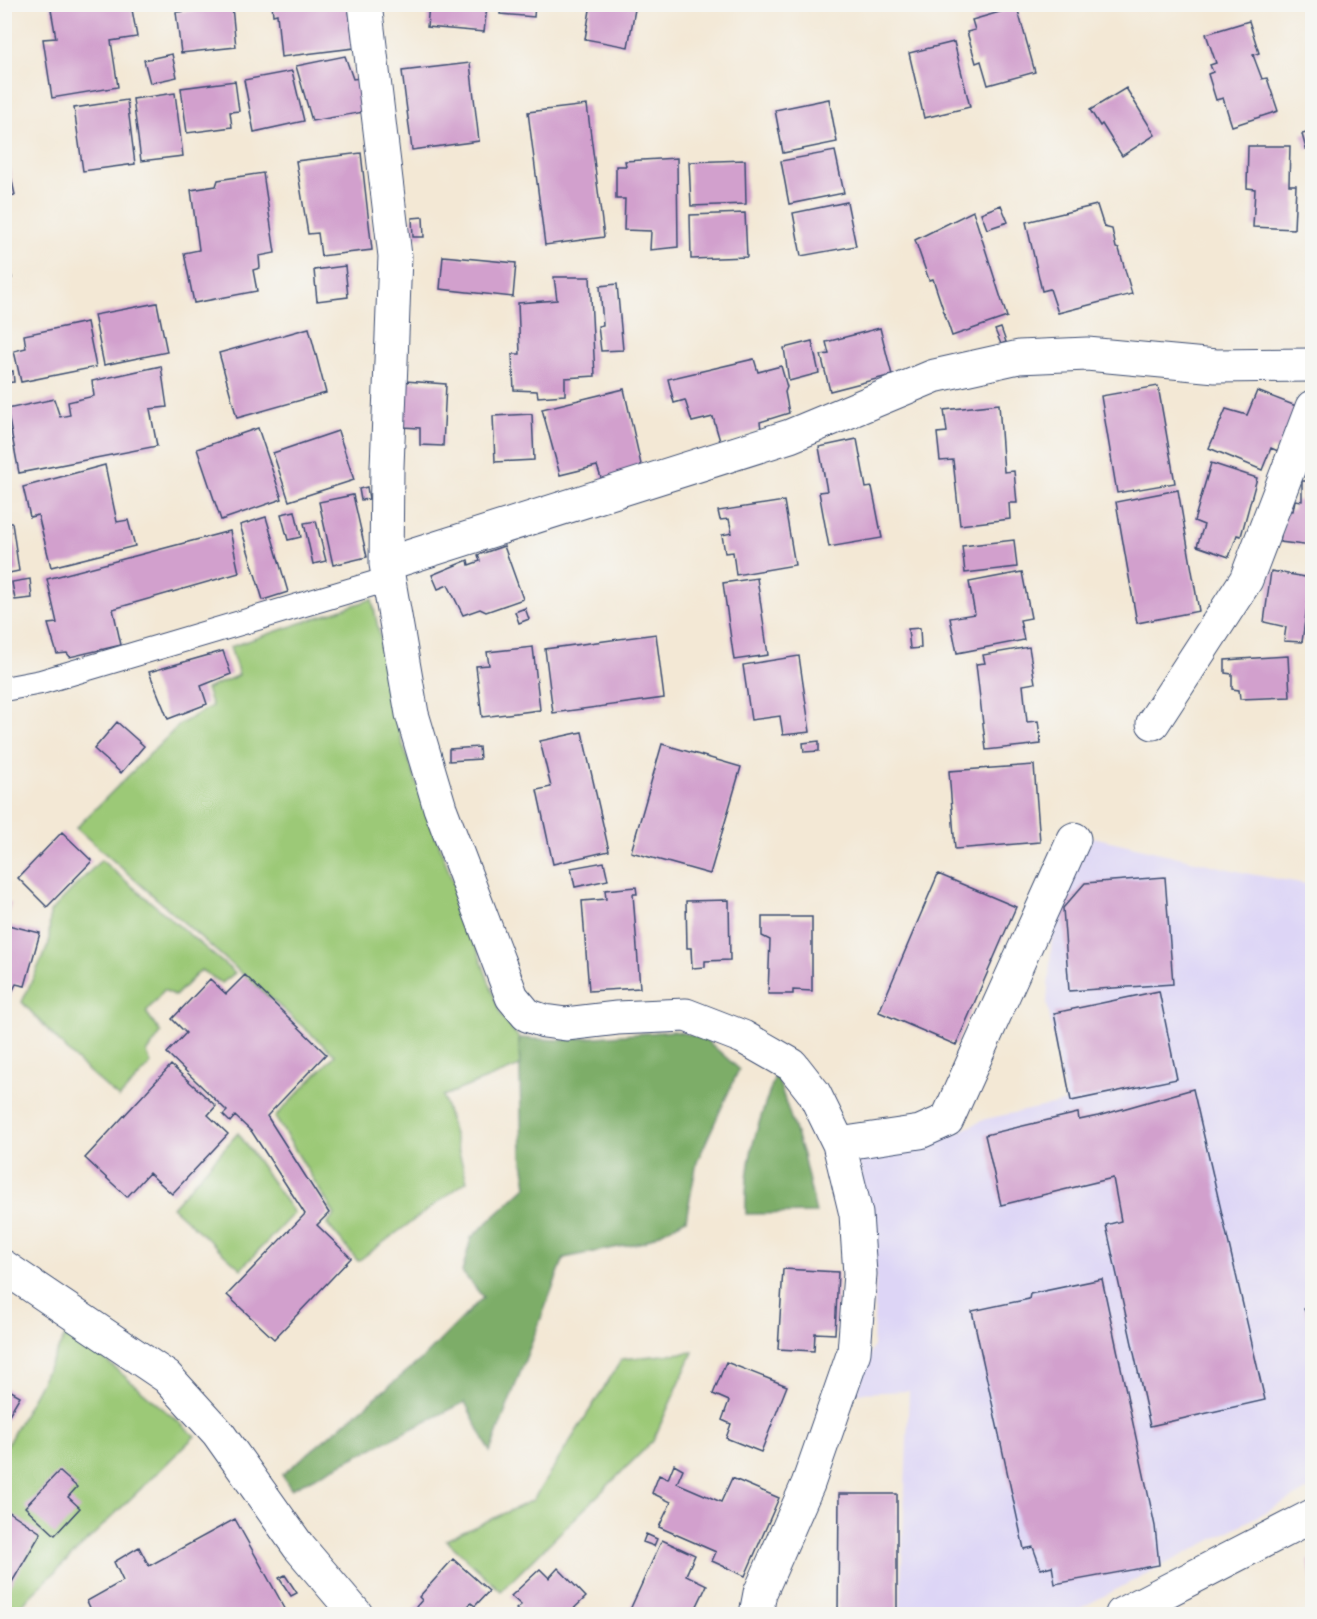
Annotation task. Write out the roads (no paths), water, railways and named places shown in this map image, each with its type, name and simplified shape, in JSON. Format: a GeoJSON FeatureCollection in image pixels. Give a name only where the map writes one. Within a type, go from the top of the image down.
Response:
{"type":"FeatureCollection","features":[{"type":"Feature","properties":{"kind":"street"},"geometry":{"type":"LineString","coordinates":[[366,4],[395,256],[387,468],[388,571],[412,714],[440,808],[512,997],[527,1015],[544,1021],[566,1024],[617,1018],[686,1015],[743,1037],[792,1065],[814,1093],[839,1144],[856,1214],[860,1274],[854,1352],[808,1484],[760,1593],[756,1614]]}},
{"type":"Feature","properties":{"kind":"street"},"geometry":{"type":"LineString","coordinates":[[388,571],[790,436],[934,376],[1019,357],[1087,354],[1216,366],[1312,365]]}},
{"type":"Feature","properties":{"kind":"street"},"geometry":{"type":"LineString","coordinates":[[1153,723],[1246,580],[1312,407]]}},
{"type":"Feature","properties":{"kind":"street"},"geometry":{"type":"LineString","coordinates":[[839,1144],[920,1132],[946,1120],[1074,838]]}},
{"type":"Feature","properties":{"kind":"street"},"geometry":{"type":"LineString","coordinates":[[4,1267],[167,1377],[218,1433],[299,1547],[356,1614]]}},
{"type":"Feature","properties":{"kind":"street"},"geometry":{"type":"LineString","coordinates":[[1122,1614],[1312,1516]]}},
{"type":"Feature","properties":{"kind":"lane"},"geometry":{"type":"LineString","coordinates":[[4,689],[41,682],[388,571]]}}]}
